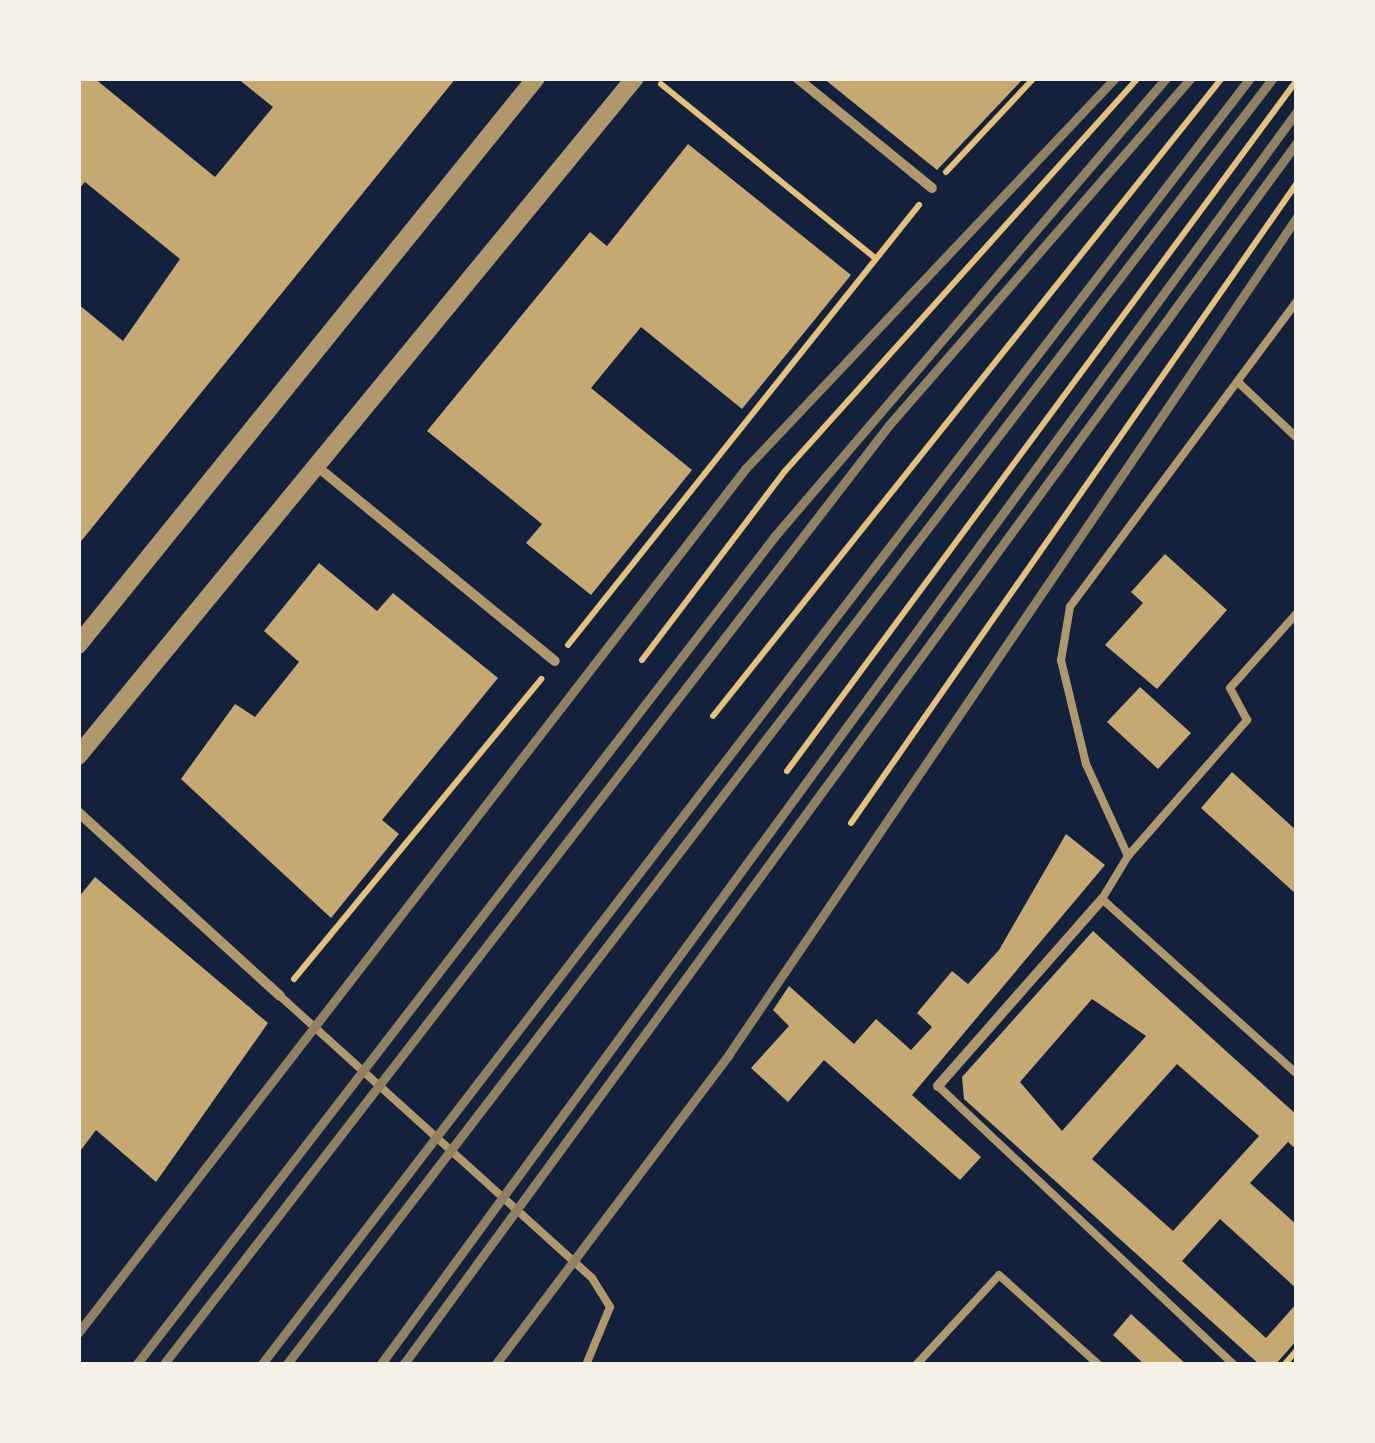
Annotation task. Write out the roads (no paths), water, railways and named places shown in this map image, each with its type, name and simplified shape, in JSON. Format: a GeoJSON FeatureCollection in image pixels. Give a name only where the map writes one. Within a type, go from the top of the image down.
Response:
{"type":"FeatureCollection","features":[{"type":"Feature","properties":{"kind":"street"},"geometry":{"type":"LineString","coordinates":[[78,645],[536,78]]}},
{"type":"Feature","properties":{"kind":"street"},"geometry":{"type":"LineString","coordinates":[[78,756],[635,78]]}},
{"type":"Feature","properties":{"kind":"street"},"geometry":{"type":"LineString","coordinates":[[797,78],[932,188]]}},
{"type":"Feature","properties":{"kind":"street"},"geometry":{"type":"LineString","coordinates":[[314,464],[555,661]]}},
{"type":"Feature","properties":{"kind":"street"},"geometry":{"type":"LineString","coordinates":[[78,812],[280,996]]}},
{"type":"Feature","properties":{"kind":"street"},"geometry":{"type":"LineString","coordinates":[[938,1086],[1102,899]]}},
{"type":"Feature","properties":{"kind":"lane"},"geometry":{"type":"LineString","coordinates":[[1128,856],[1071,717],[1061,632],[1297,301]]}},
{"type":"Feature","properties":{"kind":"lane"},"geometry":{"type":"LineString","coordinates":[[1238,382],[1297,438]]}},
{"type":"Feature","properties":{"kind":"lane"},"geometry":{"type":"LineString","coordinates":[[1297,613],[1230,688],[1247,719],[1128,856],[1102,899],[1297,1074]]}},
{"type":"Feature","properties":{"kind":"lane"},"geometry":{"type":"LineString","coordinates":[[280,996],[592,1278],[610,1307],[586,1365]]}},
{"type":"Feature","properties":{"kind":"lane"},"geometry":{"type":"LineString","coordinates":[[938,1086],[1234,1365]]}},
{"type":"Feature","properties":{"kind":"lane"},"geometry":{"type":"LineString","coordinates":[[916,1365],[999,1275],[1099,1365]]}},
{"type":"Feature","properties":{"kind":"railway"},"geometry":{"type":"LineString","coordinates":[[78,1333],[745,469],[1115,78]]}},
{"type":"Feature","properties":{"kind":"railway"},"geometry":{"type":"LineString","coordinates":[[136,1365],[774,537],[1166,78]]}},
{"type":"Feature","properties":{"kind":"railway"},"geometry":{"type":"LineString","coordinates":[[163,1365],[889,425],[1191,78]]}},
{"type":"Feature","properties":{"kind":"railway"},"geometry":{"type":"LineString","coordinates":[[261,1365],[1250,78]]}},
{"type":"Feature","properties":{"kind":"railway"},"geometry":{"type":"LineString","coordinates":[[286,1365],[1273,78]]}},
{"type":"Feature","properties":{"kind":"railway"},"geometry":{"type":"LineString","coordinates":[[380,1365],[1297,111]]}},
{"type":"Feature","properties":{"kind":"railway"},"geometry":{"type":"LineString","coordinates":[[403,1365],[1297,142]]}},
{"type":"Feature","properties":{"kind":"railway"},"geometry":{"type":"LineString","coordinates":[[495,1365],[729,1054],[1297,217]]}}]}
